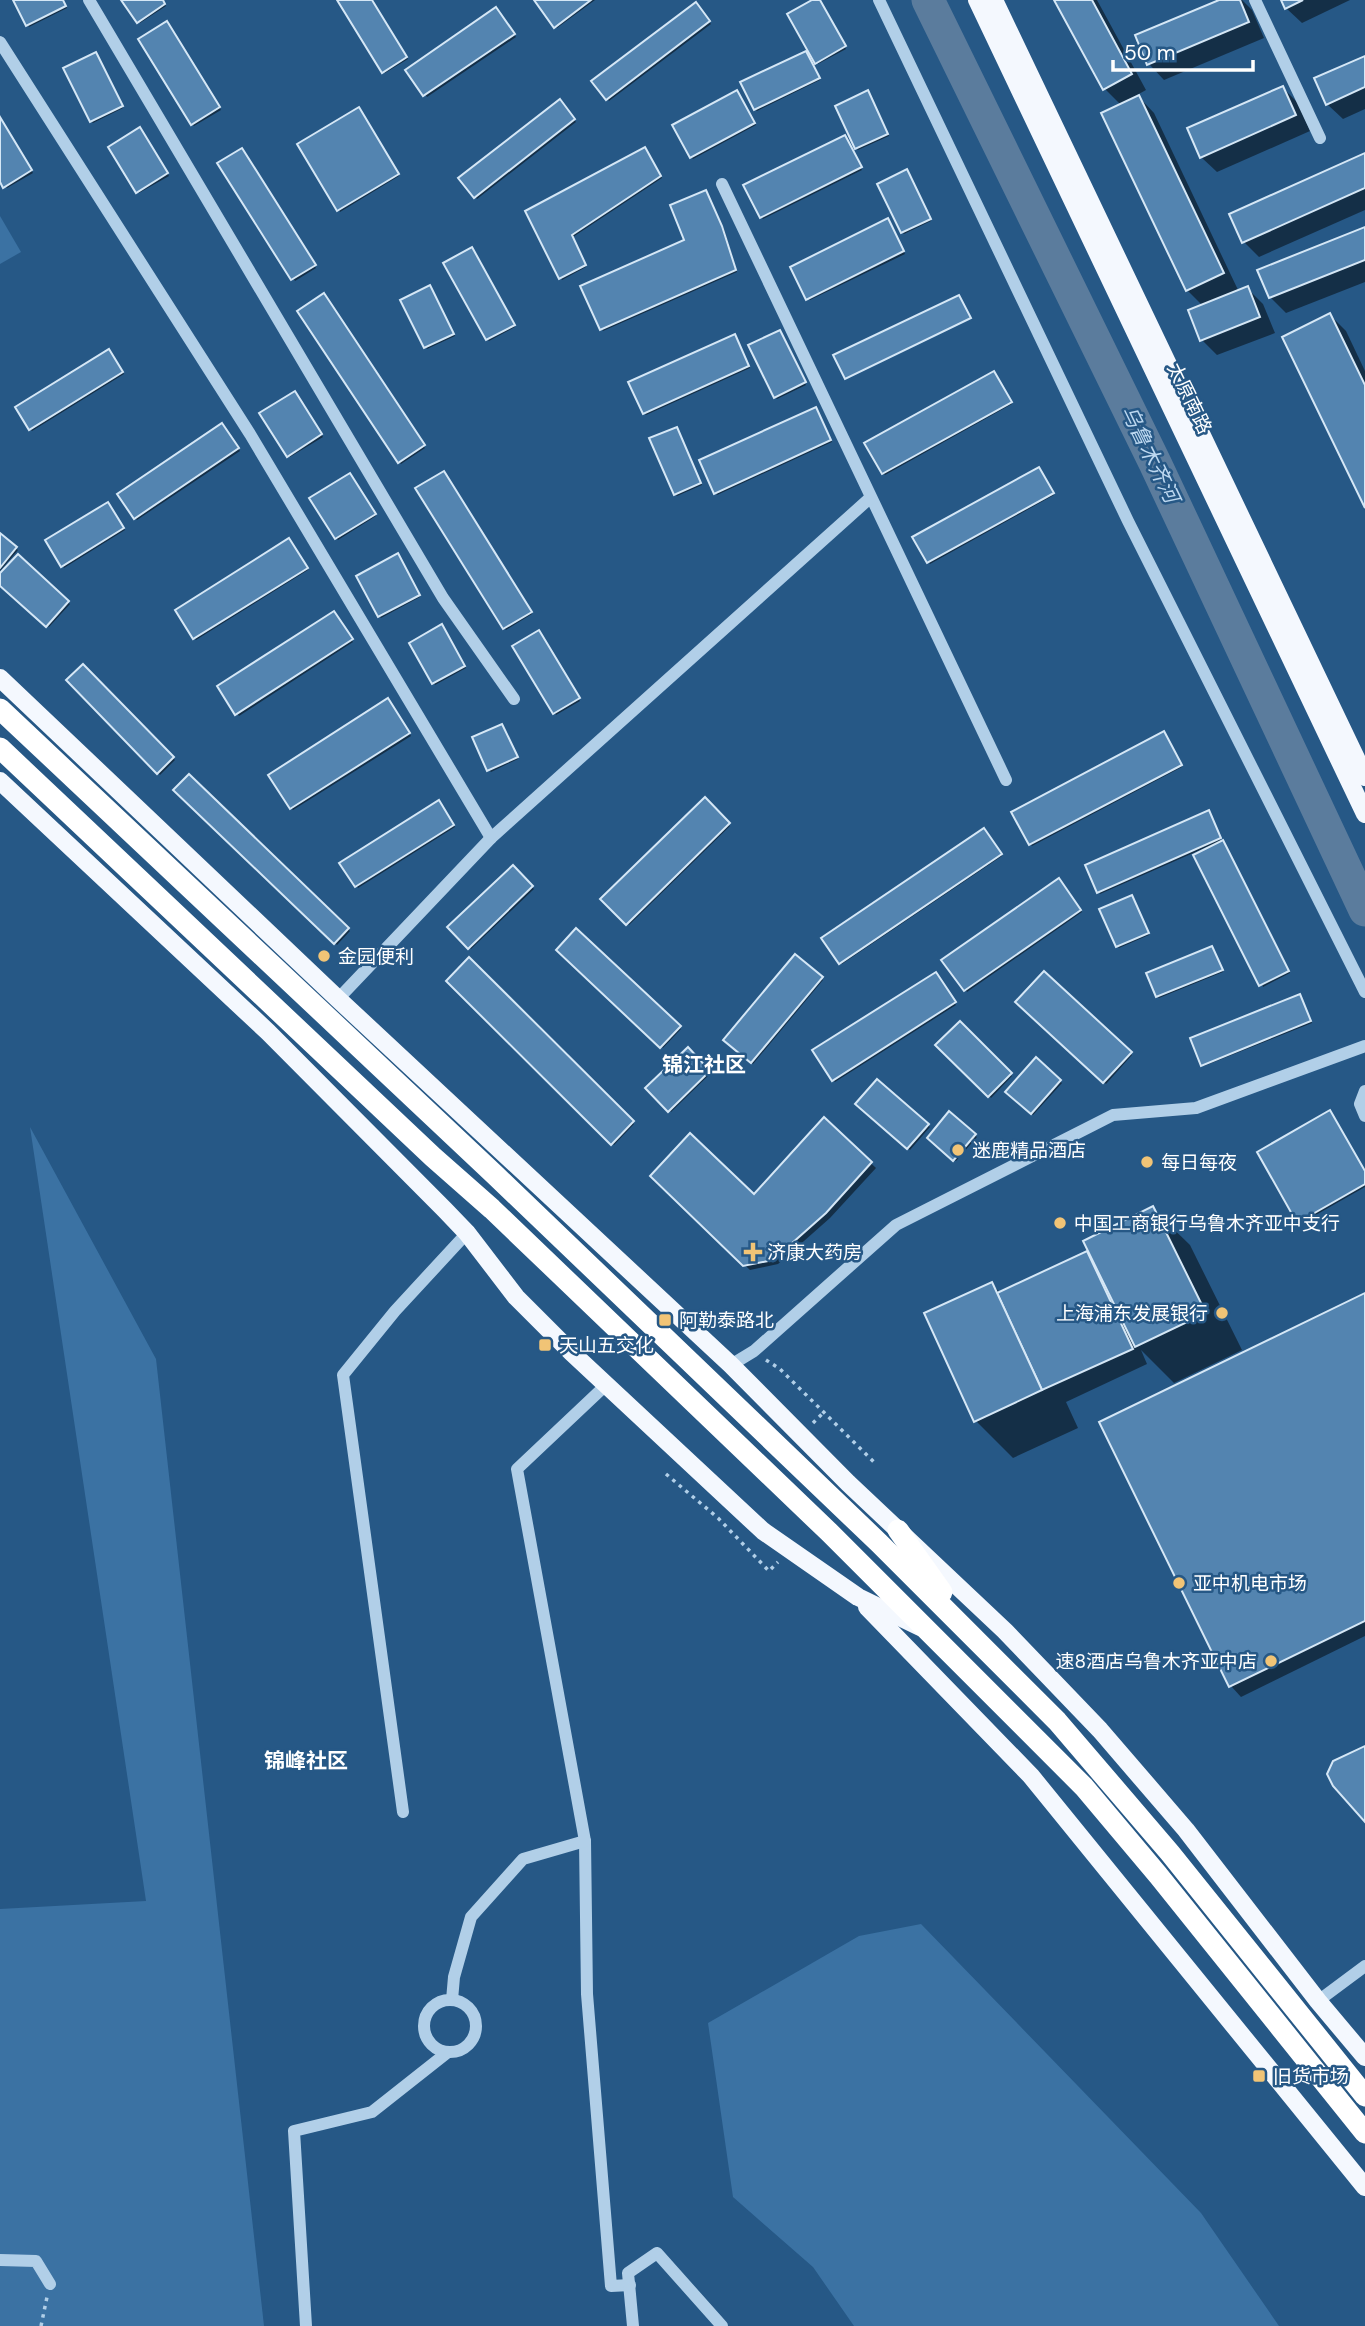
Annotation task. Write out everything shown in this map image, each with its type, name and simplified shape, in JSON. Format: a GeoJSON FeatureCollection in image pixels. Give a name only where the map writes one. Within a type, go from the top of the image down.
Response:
{"type":"FeatureCollection","features":[{"type":"Feature","properties":{"kind":"highway"},"geometry":{"type":"LineString","coordinates":[[0,709],[494,1174],[878,1543],[1057,1721],[1170,1853],[1365,2096]]}},
{"type":"Feature","properties":{"kind":"highway"},"geometry":{"type":"LineString","coordinates":[[0,748],[492,1209],[929,1632],[1084,1787],[1365,2133]]}},
{"type":"Feature","properties":{"kind":"highway"},"geometry":{"type":"LineString","coordinates":[[898,1530],[975,1639]]}},
{"type":"Feature","properties":{"kind":"main road","name":"太原南路"},"geometry":{"type":"LineString","coordinates":[[977,0],[1365,814]]}},
{"type":"Feature","properties":{"kind":"main road"},"geometry":{"type":"LineString","coordinates":[[993,0],[1365,777]]}},
{"type":"Feature","properties":{"kind":"main road"},"geometry":{"type":"LineString","coordinates":[[0,678],[338,999],[731,1365],[1005,1631],[1100,1730],[1185,1830],[1365,2057]]}},
{"type":"Feature","properties":{"kind":"main road"},"geometry":{"type":"LineString","coordinates":[[0,781],[268,1032],[467,1233],[516,1297],[763,1531],[858,1597],[929,1632]]}},
{"type":"Feature","properties":{"kind":"main road"},"geometry":{"type":"LineString","coordinates":[[858,1597],[1031,1776],[1365,2187]]}},
{"type":"Feature","properties":{"kind":"street"},"geometry":{"type":"LineString","coordinates":[[89,0],[443,598],[514,699]]}},
{"type":"Feature","properties":{"kind":"street"},"geometry":{"type":"LineString","coordinates":[[879,0],[1128,521],[1365,992]]}},
{"type":"Feature","properties":{"kind":"street"},"geometry":{"type":"LineString","coordinates":[[1255,0],[1320,138]]}},
{"type":"Feature","properties":{"kind":"street"},"geometry":{"type":"LineString","coordinates":[[0,42],[250,434],[491,838]]}},
{"type":"Feature","properties":{"kind":"street"},"geometry":{"type":"LineString","coordinates":[[722,184],[1006,780]]}},
{"type":"Feature","properties":{"kind":"street"},"geometry":{"type":"LineString","coordinates":[[338,999],[491,838],[870,498]]}},
{"type":"Feature","properties":{"kind":"street"},"geometry":{"type":"LineString","coordinates":[[731,1365],[754,1351],[895,1225],[1113,1115],[1196,1108],[1365,1046]]}},
{"type":"Feature","properties":{"kind":"street"},"geometry":{"type":"LineString","coordinates":[[1365,1091],[1360,1104],[1365,1116]]}},
{"type":"Feature","properties":{"kind":"street"},"geometry":{"type":"LineString","coordinates":[[403,1812],[343,1375],[395,1311],[467,1233]]}},
{"type":"Feature","properties":{"kind":"street"},"geometry":{"type":"LineString","coordinates":[[606,1385],[517,1469],[585,1841],[587,1994],[611,2286],[630,2285]]}},
{"type":"Feature","properties":{"kind":"street"},"geometry":{"type":"LineString","coordinates":[[452,2000],[453,1977],[471,1917],[523,1859],[585,1841]]}},
{"type":"Feature","properties":{"kind":"street"},"geometry":{"type":"LineString","coordinates":[[1318,2001],[1365,1966]]}},
{"type":"Feature","properties":{"kind":"street"},"geometry":{"type":"LineString","coordinates":[[306,2326],[294,2131],[372,2112],[448,2052],[463,2049],[470,2043],[476,2028],[473,2012],[461,2002],[452,2000],[435,2005],[425,2019],[425,2028],[432,2044],[448,2052]]}},
{"type":"Feature","properties":{"kind":"street"},"geometry":{"type":"LineString","coordinates":[[633,2326],[628,2273],[657,2253],[722,2326]]}},
{"type":"Feature","properties":{"kind":"street"},"geometry":{"type":"LineString","coordinates":[[0,2260],[36,2261],[50,2284]]}},
{"type":"Feature","properties":{"kind":"path"},"geometry":{"type":"LineString","coordinates":[[780,1368],[876,1464]]}},
{"type":"Feature","properties":{"kind":"path"},"geometry":{"type":"LineString","coordinates":[[666,1474],[718,1518],[769,1572]]}},
{"type":"Feature","properties":{"kind":"path"},"geometry":{"type":"LineString","coordinates":[[41,2326],[50,2284]]}},
{"type":"Feature","properties":{"kind":"shaded area"},"geometry":{"type":"Polygon","coordinates":[[[0,216],[21,252],[0,264],[0,216]]]}},
{"type":"Feature","properties":{"kind":"shaded area"},"geometry":{"type":"Polygon","coordinates":[[[30,1127],[156,1359],[264,2326],[0,2326],[0,1909],[146,1901],[30,1127]]]}},
{"type":"Feature","properties":{"kind":"shaded area"},"geometry":{"type":"Polygon","coordinates":[[[921,1924],[1201,2213],[1279,2326],[854,2326],[813,2267],[733,2197],[708,2023],[859,1936],[921,1924]]]}},
{"type":"Feature","properties":{"kind":"building"},"geometry":{"type":"Polygon","coordinates":[[[13,0],[63,0],[66,6],[26,26],[13,0]]]}},
{"type":"Feature","properties":{"kind":"building"},"geometry":{"type":"Polygon","coordinates":[[[121,0],[163,0],[165,4],[137,23],[121,0]]]}},
{"type":"Feature","properties":{"kind":"building"},"geometry":{"type":"Polygon","coordinates":[[[337,0],[372,0],[407,57],[382,73],[337,0]]]}},
{"type":"Feature","properties":{"kind":"building"},"geometry":{"type":"Polygon","coordinates":[[[534,0],[591,0],[554,28],[534,0]]]}},
{"type":"Feature","properties":{"kind":"building"},"geometry":{"type":"Polygon","coordinates":[[[812,0],[820,0],[846,46],[815,64],[787,14],[812,0]]]}},
{"type":"Feature","properties":{"kind":"building"},"geometry":{"type":"Polygon","coordinates":[[[1054,0],[1092,0],[1132,74],[1103,90],[1054,0]]]}},
{"type":"Feature","properties":{"kind":"building"},"geometry":{"type":"Polygon","coordinates":[[[1219,0],[1240,0],[1249,22],[1147,65],[1135,35],[1219,0]]]}},
{"type":"Feature","properties":{"kind":"building"},"geometry":{"type":"Polygon","coordinates":[[[1281,0],[1303,0],[1285,9],[1281,0]]]}},
{"type":"Feature","properties":{"kind":"building"},"geometry":{"type":"Polygon","coordinates":[[[696,2],[710,21],[606,100],[591,81],[696,2]]]}},
{"type":"Feature","properties":{"kind":"building"},"geometry":{"type":"Polygon","coordinates":[[[496,7],[515,34],[423,96],[405,70],[496,7]]]}},
{"type":"Feature","properties":{"kind":"building"},"geometry":{"type":"Polygon","coordinates":[[[167,21],[220,107],[191,125],[138,39],[167,21]]]}},
{"type":"Feature","properties":{"kind":"building"},"geometry":{"type":"Polygon","coordinates":[[[806,51],[820,78],[754,110],[740,82],[806,51]]]}},
{"type":"Feature","properties":{"kind":"building"},"geometry":{"type":"Polygon","coordinates":[[[96,52],[123,106],[90,122],[63,68],[96,52]]]}},
{"type":"Feature","properties":{"kind":"building"},"geometry":{"type":"Polygon","coordinates":[[[1365,56],[1365,87],[1326,105],[1314,78],[1365,56]]]}},
{"type":"Feature","properties":{"kind":"building"},"geometry":{"type":"Polygon","coordinates":[[[1283,86],[1296,115],[1200,158],[1187,128],[1283,86]]]}},
{"type":"Feature","properties":{"kind":"building"},"geometry":{"type":"Polygon","coordinates":[[[737,90],[755,123],[690,158],[672,125],[737,90]]]}},
{"type":"Feature","properties":{"kind":"building"},"geometry":{"type":"Polygon","coordinates":[[[868,90],[888,134],[855,149],[835,106],[868,90]]]}},
{"type":"Feature","properties":{"kind":"building"},"geometry":{"type":"Polygon","coordinates":[[[1139,95],[1224,273],[1186,291],[1101,113],[1139,95]]]}},
{"type":"Feature","properties":{"kind":"building"},"geometry":{"type":"Polygon","coordinates":[[[560,99],[575,119],[474,198],[458,178],[560,99]]]}},
{"type":"Feature","properties":{"kind":"building"},"geometry":{"type":"Polygon","coordinates":[[[359,107],[399,174],[337,211],[297,144],[359,107]]]}},
{"type":"Feature","properties":{"kind":"building"},"geometry":{"type":"Polygon","coordinates":[[[0,117],[32,170],[3,188],[0,182],[0,117]]]}},
{"type":"Feature","properties":{"kind":"building"},"geometry":{"type":"Polygon","coordinates":[[[140,127],[168,173],[136,193],[108,147],[140,127]]]}},
{"type":"Feature","properties":{"kind":"building"},"geometry":{"type":"Polygon","coordinates":[[[845,135],[862,167],[760,218],[743,185],[845,135]]]}},
{"type":"Feature","properties":{"kind":"building"},"geometry":{"type":"Polygon","coordinates":[[[645,147],[661,176],[572,235],[586,265],[559,279],[525,211],[645,147]]]}},
{"type":"Feature","properties":{"kind":"building"},"geometry":{"type":"Polygon","coordinates":[[[242,148],[316,265],[291,280],[217,163],[242,148]]]}},
{"type":"Feature","properties":{"kind":"building"},"geometry":{"type":"Polygon","coordinates":[[[1365,153],[1365,188],[1242,243],[1229,214],[1365,153]]]}},
{"type":"Feature","properties":{"kind":"building"},"geometry":{"type":"Polygon","coordinates":[[[907,169],[931,219],[901,233],[877,184],[907,169]]]}},
{"type":"Feature","properties":{"kind":"building"},"geometry":{"type":"Polygon","coordinates":[[[706,190],[722,226],[736,270],[600,330],[580,286],[684,240],[670,205],[706,190]]]}},
{"type":"Feature","properties":{"kind":"building"},"geometry":{"type":"Polygon","coordinates":[[[888,218],[904,251],[806,300],[790,267],[888,218]]]}},
{"type":"Feature","properties":{"kind":"building"},"geometry":{"type":"Polygon","coordinates":[[[1365,227],[1365,260],[1269,298],[1257,270],[1365,227]]]}},
{"type":"Feature","properties":{"kind":"building"},"geometry":{"type":"Polygon","coordinates":[[[472,247],[515,325],[486,340],[443,263],[472,247]]]}},
{"type":"Feature","properties":{"kind":"building"},"geometry":{"type":"Polygon","coordinates":[[[430,285],[454,334],[424,348],[400,300],[430,285]]]}},
{"type":"Feature","properties":{"kind":"building"},"geometry":{"type":"Polygon","coordinates":[[[1248,286],[1260,317],[1200,341],[1188,310],[1248,286]]]}},
{"type":"Feature","properties":{"kind":"building"},"geometry":{"type":"Polygon","coordinates":[[[324,293],[425,445],[398,463],[297,311],[324,293]]]}},
{"type":"Feature","properties":{"kind":"building"},"geometry":{"type":"Polygon","coordinates":[[[959,295],[971,318],[845,379],[833,355],[959,295]]]}},
{"type":"Feature","properties":{"kind":"building"},"geometry":{"type":"Polygon","coordinates":[[[1330,313],[1365,385],[1365,508],[1282,337],[1330,313]]]}},
{"type":"Feature","properties":{"kind":"building"},"geometry":{"type":"Polygon","coordinates":[[[780,330],[806,382],[774,398],[748,345],[780,330]]]}},
{"type":"Feature","properties":{"kind":"building"},"geometry":{"type":"Polygon","coordinates":[[[735,334],[749,366],[643,414],[628,382],[735,334]]]}},
{"type":"Feature","properties":{"kind":"building"},"geometry":{"type":"Polygon","coordinates":[[[109,349],[123,372],[29,430],[15,407],[109,349]]]}},
{"type":"Feature","properties":{"kind":"building"},"geometry":{"type":"Polygon","coordinates":[[[994,371],[1012,402],[882,474],[864,443],[994,371]]]}},
{"type":"Feature","properties":{"kind":"building"},"geometry":{"type":"Polygon","coordinates":[[[295,391],[322,434],[287,457],[259,413],[295,391]]]}},
{"type":"Feature","properties":{"kind":"building"},"geometry":{"type":"Polygon","coordinates":[[[816,407],[831,440],[714,494],[699,460],[816,407]]]}},
{"type":"Feature","properties":{"kind":"building"},"geometry":{"type":"Polygon","coordinates":[[[222,423],[239,448],[134,519],[117,494],[222,423]]]}},
{"type":"Feature","properties":{"kind":"building"},"geometry":{"type":"Polygon","coordinates":[[[677,427],[701,483],[674,495],[649,438],[677,427]]]}},
{"type":"Feature","properties":{"kind":"building"},"geometry":{"type":"Polygon","coordinates":[[[1039,467],[1054,493],[927,563],[912,537],[1039,467]]]}},
{"type":"Feature","properties":{"kind":"building"},"geometry":{"type":"Polygon","coordinates":[[[444,471],[532,612],[503,629],[415,488],[444,471]]]}},
{"type":"Feature","properties":{"kind":"building"},"geometry":{"type":"Polygon","coordinates":[[[350,473],[376,514],[335,539],[309,498],[350,473]]]}},
{"type":"Feature","properties":{"kind":"building"},"geometry":{"type":"Polygon","coordinates":[[[108,502],[124,528],[61,567],[45,540],[108,502]]]}},
{"type":"Feature","properties":{"kind":"building"},"geometry":{"type":"Polygon","coordinates":[[[0,533],[17,547],[0,568],[0,533]]]}},
{"type":"Feature","properties":{"kind":"building"},"geometry":{"type":"Polygon","coordinates":[[[289,538],[308,568],[193,639],[175,610],[289,538]]]}},
{"type":"Feature","properties":{"kind":"building"},"geometry":{"type":"Polygon","coordinates":[[[398,553],[420,595],[378,617],[356,576],[398,553]]]}},
{"type":"Feature","properties":{"kind":"building"},"geometry":{"type":"Polygon","coordinates":[[[18,554],[69,601],[46,627],[0,586],[0,573],[18,554]]]}},
{"type":"Feature","properties":{"kind":"building"},"geometry":{"type":"Polygon","coordinates":[[[334,611],[353,639],[235,715],[217,686],[334,611]]]}},
{"type":"Feature","properties":{"kind":"building"},"geometry":{"type":"Polygon","coordinates":[[[442,624],[465,666],[432,684],[409,643],[442,624]]]}},
{"type":"Feature","properties":{"kind":"building"},"geometry":{"type":"Polygon","coordinates":[[[539,630],[580,698],[553,714],[512,646],[539,630]]]}},
{"type":"Feature","properties":{"kind":"building"},"geometry":{"type":"Polygon","coordinates":[[[83,664],[174,757],[157,774],[66,680],[83,664]]]}},
{"type":"Feature","properties":{"kind":"building"},"geometry":{"type":"Polygon","coordinates":[[[388,698],[410,733],[290,809],[268,775],[388,698]]]}},
{"type":"Feature","properties":{"kind":"building"},"geometry":{"type":"Polygon","coordinates":[[[502,724],[518,757],[487,771],[472,737],[502,724]]]}},
{"type":"Feature","properties":{"kind":"building"},"geometry":{"type":"Polygon","coordinates":[[[1164,731],[1182,765],[1029,845],[1011,812],[1164,731]]]}},
{"type":"Feature","properties":{"kind":"building"},"geometry":{"type":"Polygon","coordinates":[[[189,774],[349,928],[334,944],[173,790],[189,774]]]}},
{"type":"Feature","properties":{"kind":"building"},"geometry":{"type":"Polygon","coordinates":[[[705,797],[730,823],[626,925],[600,899],[705,797]]]}},
{"type":"Feature","properties":{"kind":"building"},"geometry":{"type":"Polygon","coordinates":[[[439,800],[454,825],[355,887],[339,863],[439,800]]]}},
{"type":"Feature","properties":{"kind":"building"},"geometry":{"type":"Polygon","coordinates":[[[1209,810],[1221,838],[1097,893],[1085,865],[1209,810]]]}},
{"type":"Feature","properties":{"kind":"building"},"geometry":{"type":"Polygon","coordinates":[[[984,828],[1002,854],[839,964],[821,938],[984,828]]]}},
{"type":"Feature","properties":{"kind":"building"},"geometry":{"type":"Polygon","coordinates":[[[1223,840],[1289,971],[1259,986],[1193,855],[1223,840]]]}},
{"type":"Feature","properties":{"kind":"building"},"geometry":{"type":"Polygon","coordinates":[[[513,865],[533,886],[468,949],[447,927],[513,865]]]}},
{"type":"Feature","properties":{"kind":"building"},"geometry":{"type":"Polygon","coordinates":[[[1059,878],[1081,910],[964,991],[941,960],[1059,878]]]}},
{"type":"Feature","properties":{"kind":"building"},"geometry":{"type":"Polygon","coordinates":[[[1132,895],[1149,933],[1116,947],[1099,909],[1132,895]]]}},
{"type":"Feature","properties":{"kind":"building"},"geometry":{"type":"Polygon","coordinates":[[[576,928],[681,1026],[660,1048],[556,950],[576,928]]]}},
{"type":"Feature","properties":{"kind":"building"},"geometry":{"type":"Polygon","coordinates":[[[1212,946],[1223,970],[1156,997],[1146,973],[1212,946]]]}},
{"type":"Feature","properties":{"kind":"building"},"geometry":{"type":"Polygon","coordinates":[[[795,954],[823,977],[751,1063],[723,1040],[795,954]]]}},
{"type":"Feature","properties":{"kind":"building"},"geometry":{"type":"Polygon","coordinates":[[[469,957],[634,1121],[611,1145],[446,981],[469,957]]]}},
{"type":"Feature","properties":{"kind":"building"},"geometry":{"type":"Polygon","coordinates":[[[1044,971],[1132,1052],[1103,1083],[1015,1002],[1044,971]]]}},
{"type":"Feature","properties":{"kind":"building"},"geometry":{"type":"Polygon","coordinates":[[[936,972],[956,1002],[832,1081],[812,1050],[936,972]]]}},
{"type":"Feature","properties":{"kind":"building"},"geometry":{"type":"Polygon","coordinates":[[[1300,994],[1311,1021],[1201,1066],[1190,1038],[1300,994]]]}},
{"type":"Feature","properties":{"kind":"building"},"geometry":{"type":"Polygon","coordinates":[[[960,1021],[1012,1073],[988,1097],[935,1045],[960,1021]]]}},
{"type":"Feature","properties":{"kind":"building"},"geometry":{"type":"Polygon","coordinates":[[[688,1047],[710,1071],[668,1112],[645,1088],[688,1047]]]}},
{"type":"Feature","properties":{"kind":"building"},"geometry":{"type":"Polygon","coordinates":[[[1036,1057],[1061,1080],[1031,1114],[1005,1092],[1036,1057]]]}},
{"type":"Feature","properties":{"kind":"building"},"geometry":{"type":"Polygon","coordinates":[[[877,1079],[929,1124],[907,1149],[855,1104],[877,1079]]]}},
{"type":"Feature","properties":{"kind":"building"},"geometry":{"type":"Polygon","coordinates":[[[1330,1110],[1365,1171],[1365,1184],[1297,1223],[1257,1152],[1330,1110]]]}},
{"type":"Feature","properties":{"kind":"building"},"geometry":{"type":"Polygon","coordinates":[[[949,1111],[976,1134],[953,1161],[927,1138],[949,1111]]]}},
{"type":"Feature","properties":{"kind":"building"},"geometry":{"type":"Polygon","coordinates":[[[824,1117],[872,1162],[826,1213],[773,1260],[743,1266],[650,1176],[690,1133],[754,1194],[824,1117]]]}},
{"type":"Feature","properties":{"kind":"building"},"geometry":{"type":"Polygon","coordinates":[[[1153,1206],[1206,1313],[1135,1347],[1083,1241],[1153,1206]]]}},
{"type":"Feature","properties":{"kind":"building"},"geometry":{"type":"Polygon","coordinates":[[[1087,1251],[1133,1349],[1042,1390],[997,1293],[1087,1251]]]}},
{"type":"Feature","properties":{"kind":"building"},"geometry":{"type":"Polygon","coordinates":[[[992,1282],[1042,1390],[974,1422],[924,1313],[992,1282]]]}},
{"type":"Feature","properties":{"kind":"building"},"geometry":{"type":"Polygon","coordinates":[[[1365,1293],[1365,1621],[1229,1687],[1099,1422],[1365,1293]]]}},
{"type":"Feature","properties":{"kind":"building"},"geometry":{"type":"Polygon","coordinates":[[[1365,1746],[1365,1822],[1333,1786],[1327,1774],[1333,1761],[1365,1746]]]}},
{"type":"Feature","properties":{"kind":"waterway","name":"乌鲁木齐河"},"geometry":{"type":"LineString","coordinates":[[928,0],[1155,463],[1365,910]]}},
{"type":"Feature","properties":{"kind":"place","name":"金园便利"},"geometry":{"type":"Point","coordinates":[324,956]}},
{"type":"Feature","properties":{"kind":"place","name":"迷鹿精品酒店"},"geometry":{"type":"Point","coordinates":[958,1150]}},
{"type":"Feature","properties":{"kind":"place","name":"每日每夜"},"geometry":{"type":"Point","coordinates":[1147,1162]}},
{"type":"Feature","properties":{"kind":"place","name":"中国工商银行乌鲁木齐亚中支行"},"geometry":{"type":"Point","coordinates":[1060,1223]}},
{"type":"Feature","properties":{"kind":"place","name":"济康大药房"},"geometry":{"type":"Point","coordinates":[753,1252]}},
{"type":"Feature","properties":{"kind":"place","name":"上海浦东发展银行"},"geometry":{"type":"Point","coordinates":[1222,1313]}},
{"type":"Feature","properties":{"kind":"place","name":"阿勒泰路北"},"geometry":{"type":"Point","coordinates":[665,1320]}},
{"type":"Feature","properties":{"kind":"place","name":"天山五交化"},"geometry":{"type":"Point","coordinates":[545,1345]}},
{"type":"Feature","properties":{"kind":"place","name":"亚中机电市场"},"geometry":{"type":"Point","coordinates":[1179,1583]}},
{"type":"Feature","properties":{"kind":"place","name":"速8酒店乌鲁木齐亚中店"},"geometry":{"type":"Point","coordinates":[1271,1661]}},
{"type":"Feature","properties":{"kind":"place","name":"旧货市场"},"geometry":{"type":"Point","coordinates":[1259,2076]}},
{"type":"Feature","properties":{"kind":"district","name":"锦江社区"},"geometry":{"type":"Point","coordinates":[704,1065]}},
{"type":"Feature","properties":{"kind":"district","name":"锦峰社区"},"geometry":{"type":"Point","coordinates":[306,1761]}}]}
